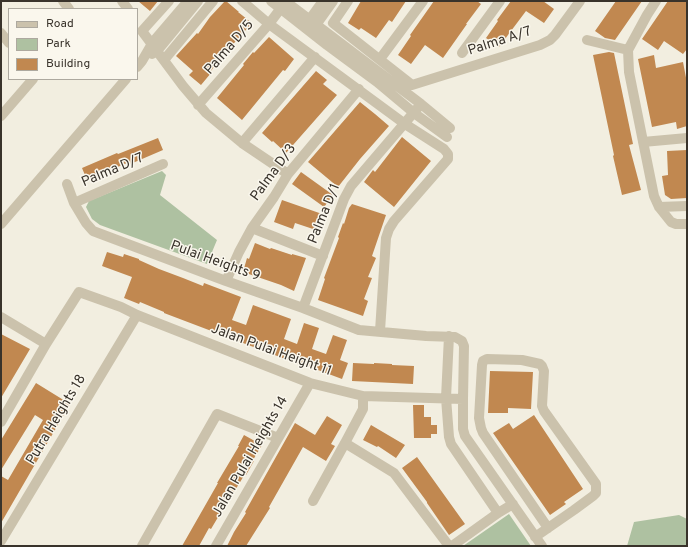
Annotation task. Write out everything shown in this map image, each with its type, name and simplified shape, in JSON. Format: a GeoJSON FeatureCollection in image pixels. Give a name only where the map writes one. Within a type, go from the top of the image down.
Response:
{"type":"FeatureCollection","features":[{"type":"Feature","properties":{"kind":"street"},"geometry":{"type":"LineString","coordinates":[[169,1],[140,27],[154,48],[198,105],[206,113],[242,142],[288,174]]}},
{"type":"Feature","properties":{"kind":"street"},"geometry":{"type":"LineString","coordinates":[[154,48],[188,1]]}},
{"type":"Feature","properties":{"kind":"street"},"geometry":{"type":"LineString","coordinates":[[140,64],[198,1]]}},
{"type":"Feature","properties":{"kind":"street"},"geometry":{"type":"LineString","coordinates":[[164,60],[213,1]]}},
{"type":"Feature","properties":{"kind":"street"},"geometry":{"type":"LineString","coordinates":[[242,1],[269,24],[405,124],[444,149],[448,154],[448,159],[394,221],[388,230],[386,238],[380,331]]}},
{"type":"Feature","properties":{"kind":"street"},"geometry":{"type":"LineString","coordinates":[[271,1],[283,5],[414,112],[448,132],[421,104],[310,26]]}},
{"type":"Feature","properties":{"kind":"street"},"geometry":{"type":"LineString","coordinates":[[310,26],[323,1]]}},
{"type":"Feature","properties":{"kind":"street"},"geometry":{"type":"LineString","coordinates":[[310,26],[333,1]]}},
{"type":"Feature","properties":{"kind":"street"},"geometry":{"type":"LineString","coordinates":[[348,1],[333,23],[380,59],[423,1]]}},
{"type":"Feature","properties":{"kind":"street"},"geometry":{"type":"LineString","coordinates":[[462,53],[500,1]]}},
{"type":"Feature","properties":{"kind":"street","name":"Palma A/7"},"geometry":{"type":"LineString","coordinates":[[380,59],[412,85],[540,45],[550,40],[580,1]]}},
{"type":"Feature","properties":{"kind":"street"},"geometry":{"type":"LineString","coordinates":[[656,1],[628,50],[629,72],[654,196],[659,207],[671,222],[676,224],[687,224]]}},
{"type":"Feature","properties":{"kind":"street","name":"Palma D/5"},"geometry":{"type":"LineString","coordinates":[[198,105],[269,24],[283,5]]}},
{"type":"Feature","properties":{"kind":"street"},"geometry":{"type":"LineString","coordinates":[[1,33],[8,42]]}},
{"type":"Feature","properties":{"kind":"street"},"geometry":{"type":"LineString","coordinates":[[587,40],[628,50]]}},
{"type":"Feature","properties":{"kind":"street"},"geometry":{"type":"LineString","coordinates":[[242,142],[315,57]]}},
{"type":"Feature","properties":{"kind":"street"},"geometry":{"type":"LineString","coordinates":[[1,116],[32,80]]}},
{"type":"Feature","properties":{"kind":"street"},"geometry":{"type":"LineString","coordinates":[[1,224],[124,80]]}},
{"type":"Feature","properties":{"kind":"street","name":"Palma D/3"},"geometry":{"type":"LineString","coordinates":[[226,282],[239,252],[252,228],[288,174],[359,89]]}},
{"type":"Feature","properties":{"kind":"street","name":"Palma D/1"},"geometry":{"type":"LineString","coordinates":[[302,308],[344,199],[351,186],[421,104]]}},
{"type":"Feature","properties":{"kind":"street"},"geometry":{"type":"LineString","coordinates":[[643,142],[687,138]]}},
{"type":"Feature","properties":{"kind":"street","name":"Palma D/7"},"geometry":{"type":"LineString","coordinates":[[74,202],[163,164]]}},
{"type":"Feature","properties":{"kind":"street","name":"Pulai Heights 9"},"geometry":{"type":"LineString","coordinates":[[67,184],[74,202],[86,223],[93,231],[226,282],[302,308],[359,330],[411,335],[449,336]]}},
{"type":"Feature","properties":{"kind":"street"},"geometry":{"type":"LineString","coordinates":[[659,207],[687,206]]}},
{"type":"Feature","properties":{"kind":"street"},"geometry":{"type":"LineString","coordinates":[[252,228],[323,256]]}},
{"type":"Feature","properties":{"kind":"street","name":"Jalan Pulai Height 11"},"geometry":{"type":"LineString","coordinates":[[46,344],[79,292],[310,383],[363,396],[462,399]]}},
{"type":"Feature","properties":{"kind":"street","name":"Putra Heights 18"},"geometry":{"type":"LineString","coordinates":[[1,541],[137,315]]}},
{"type":"Feature","properties":{"kind":"street"},"geometry":{"type":"LineString","coordinates":[[1,317],[46,344],[1,422]]}},
{"type":"Feature","properties":{"kind":"street"},"geometry":{"type":"LineString","coordinates":[[498,513],[451,444],[449,437],[446,398],[449,336],[455,337],[462,341],[464,346],[462,399],[465,436],[542,546]]}},
{"type":"Feature","properties":{"kind":"street"},"geometry":{"type":"LineString","coordinates":[[535,537],[548,528],[593,496],[596,492],[596,484],[544,411],[542,406],[544,371],[542,366],[540,364],[522,360],[487,359],[483,361],[481,371],[479,418],[483,433],[548,528]]}},
{"type":"Feature","properties":{"kind":"street","name":"Jalan Pulai Heights 14"},"geometry":{"type":"LineString","coordinates":[[216,546],[310,383]]}},
{"type":"Feature","properties":{"kind":"street"},"geometry":{"type":"LineString","coordinates":[[314,501],[363,409],[363,396]]}},
{"type":"Feature","properties":{"kind":"street"},"geometry":{"type":"LineString","coordinates":[[142,546],[217,414],[278,438]]}},
{"type":"Feature","properties":{"kind":"street"},"geometry":{"type":"LineString","coordinates":[[345,443],[389,468],[449,546]]}},
{"type":"Feature","properties":{"kind":"street"},"geometry":{"type":"LineString","coordinates":[[452,546],[513,504]]}},
{"type":"Feature","properties":{"kind":"green space"},"geometry":{"type":"Polygon","coordinates":[[[162,171],[166,175],[160,195],[217,240],[207,264],[100,225],[92,219],[86,207],[89,201],[162,171]]]}},
{"type":"Feature","properties":{"kind":"green space"},"geometry":{"type":"Polygon","coordinates":[[[509,514],[531,546],[463,546],[509,514]]]}},
{"type":"Feature","properties":{"kind":"green space"},"geometry":{"type":"Polygon","coordinates":[[[679,515],[687,519],[687,546],[627,546],[634,522],[679,515]]]}},
{"type":"Feature","properties":{"kind":"building"},"geometry":{"type":"Polygon","coordinates":[[[138,1],[158,1],[150,11],[138,1]]]}},
{"type":"Feature","properties":{"kind":"building"},"geometry":{"type":"Polygon","coordinates":[[[225,1],[252,23],[227,51],[201,85],[189,75],[193,71],[176,56],[197,33],[198,34],[210,17],[225,1]]]}},
{"type":"Feature","properties":{"kind":"building"},"geometry":{"type":"Polygon","coordinates":[[[361,1],[406,1],[392,22],[389,20],[376,38],[361,28],[359,30],[348,23],[361,1]]]}},
{"type":"Feature","properties":{"kind":"building"},"geometry":{"type":"Polygon","coordinates":[[[434,1],[477,1],[481,4],[443,58],[425,45],[411,64],[398,55],[434,1]]]}},
{"type":"Feature","properties":{"kind":"building"},"geometry":{"type":"Polygon","coordinates":[[[511,1],[543,1],[554,9],[544,23],[526,11],[499,47],[486,38],[511,1]]]}},
{"type":"Feature","properties":{"kind":"building"},"geometry":{"type":"Polygon","coordinates":[[[616,1],[642,1],[615,40],[605,38],[595,31],[616,1]]]}},
{"type":"Feature","properties":{"kind":"building"},"geometry":{"type":"Polygon","coordinates":[[[668,1],[687,1],[687,49],[683,54],[664,41],[658,50],[642,39],[668,1]]]}},
{"type":"Feature","properties":{"kind":"building"},"geometry":{"type":"Polygon","coordinates":[[[269,37],[294,59],[285,71],[283,70],[242,120],[217,98],[253,52],[254,53],[269,37]]]}},
{"type":"Feature","properties":{"kind":"building"},"geometry":{"type":"Polygon","coordinates":[[[609,52],[614,53],[633,144],[629,145],[641,190],[622,195],[593,55],[609,52]]]}},
{"type":"Feature","properties":{"kind":"building"},"geometry":{"type":"Polygon","coordinates":[[[654,55],[656,68],[683,62],[687,83],[687,126],[677,129],[676,122],[652,127],[638,59],[654,55]]]}},
{"type":"Feature","properties":{"kind":"building"},"geometry":{"type":"Polygon","coordinates":[[[316,71],[327,80],[323,84],[337,95],[286,153],[262,133],[316,71]]]}},
{"type":"Feature","properties":{"kind":"building"},"geometry":{"type":"Polygon","coordinates":[[[360,102],[389,126],[338,187],[308,162],[360,102]]]}},
{"type":"Feature","properties":{"kind":"building"},"geometry":{"type":"Polygon","coordinates":[[[402,137],[431,161],[394,207],[364,182],[373,170],[375,172],[402,137]]]}},
{"type":"Feature","properties":{"kind":"building"},"geometry":{"type":"Polygon","coordinates":[[[158,138],[163,150],[87,180],[82,168],[158,138]]]}},
{"type":"Feature","properties":{"kind":"building"},"geometry":{"type":"Polygon","coordinates":[[[687,150],[687,198],[671,199],[665,195],[662,176],[668,175],[667,151],[687,150]]]}},
{"type":"Feature","properties":{"kind":"building"},"geometry":{"type":"Polygon","coordinates":[[[301,172],[333,195],[324,207],[292,184],[301,172]]]}},
{"type":"Feature","properties":{"kind":"building"},"geometry":{"type":"Polygon","coordinates":[[[282,200],[325,215],[319,231],[295,223],[293,229],[274,222],[282,200]]]}},
{"type":"Feature","properties":{"kind":"building"},"geometry":{"type":"Polygon","coordinates":[[[352,204],[386,215],[372,256],[376,258],[368,277],[372,278],[364,299],[368,301],[363,316],[318,300],[325,279],[324,278],[339,238],[338,237],[352,204]]]}},
{"type":"Feature","properties":{"kind":"building"},"geometry":{"type":"Polygon","coordinates":[[[255,243],[270,249],[271,248],[306,258],[294,291],[243,272],[247,258],[249,259],[255,243]]]}},
{"type":"Feature","properties":{"kind":"building"},"geometry":{"type":"Polygon","coordinates":[[[107,252],[123,257],[124,254],[139,259],[159,269],[203,286],[204,283],[241,297],[232,320],[246,325],[253,305],[291,319],[284,339],[297,344],[304,323],[319,328],[312,349],[326,354],[333,335],[347,340],[340,360],[348,363],[342,379],[164,313],[140,302],[139,304],[124,298],[132,277],[102,266],[107,252]]]}},
{"type":"Feature","properties":{"kind":"building"},"geometry":{"type":"Polygon","coordinates":[[[1,334],[30,349],[1,398],[1,334]]]}},
{"type":"Feature","properties":{"kind":"building"},"geometry":{"type":"Polygon","coordinates":[[[353,363],[414,366],[413,384],[352,381],[353,363]]]}},
{"type":"Feature","properties":{"kind":"building"},"geometry":{"type":"Polygon","coordinates":[[[490,371],[533,372],[531,409],[508,408],[508,413],[488,413],[490,371]]]}},
{"type":"Feature","properties":{"kind":"building"},"geometry":{"type":"Polygon","coordinates":[[[36,383],[70,404],[1,523],[1,476],[8,480],[43,420],[35,415],[1,470],[1,440],[36,383]]]}},
{"type":"Feature","properties":{"kind":"building"},"geometry":{"type":"Polygon","coordinates":[[[413,405],[424,405],[424,417],[431,417],[431,425],[437,425],[437,434],[431,434],[431,438],[414,438],[413,405]]]}},
{"type":"Feature","properties":{"kind":"building"},"geometry":{"type":"Polygon","coordinates":[[[534,415],[583,489],[564,502],[566,504],[550,515],[493,433],[509,423],[513,429],[534,415]]]}},
{"type":"Feature","properties":{"kind":"building"},"geometry":{"type":"Polygon","coordinates":[[[327,416],[342,425],[331,444],[335,446],[326,461],[303,447],[269,507],[270,508],[246,546],[227,546],[295,423],[315,435],[327,416]]]}},
{"type":"Feature","properties":{"kind":"building"},"geometry":{"type":"Polygon","coordinates":[[[371,425],[405,445],[396,458],[378,446],[377,447],[363,440],[371,425]]]}},
{"type":"Feature","properties":{"kind":"building"},"geometry":{"type":"Polygon","coordinates":[[[244,435],[262,445],[253,460],[254,461],[211,529],[209,528],[199,546],[182,546],[239,446],[244,435]]]}},
{"type":"Feature","properties":{"kind":"building"},"geometry":{"type":"Polygon","coordinates":[[[417,457],[465,524],[449,535],[402,468],[417,457]]]}}]}
